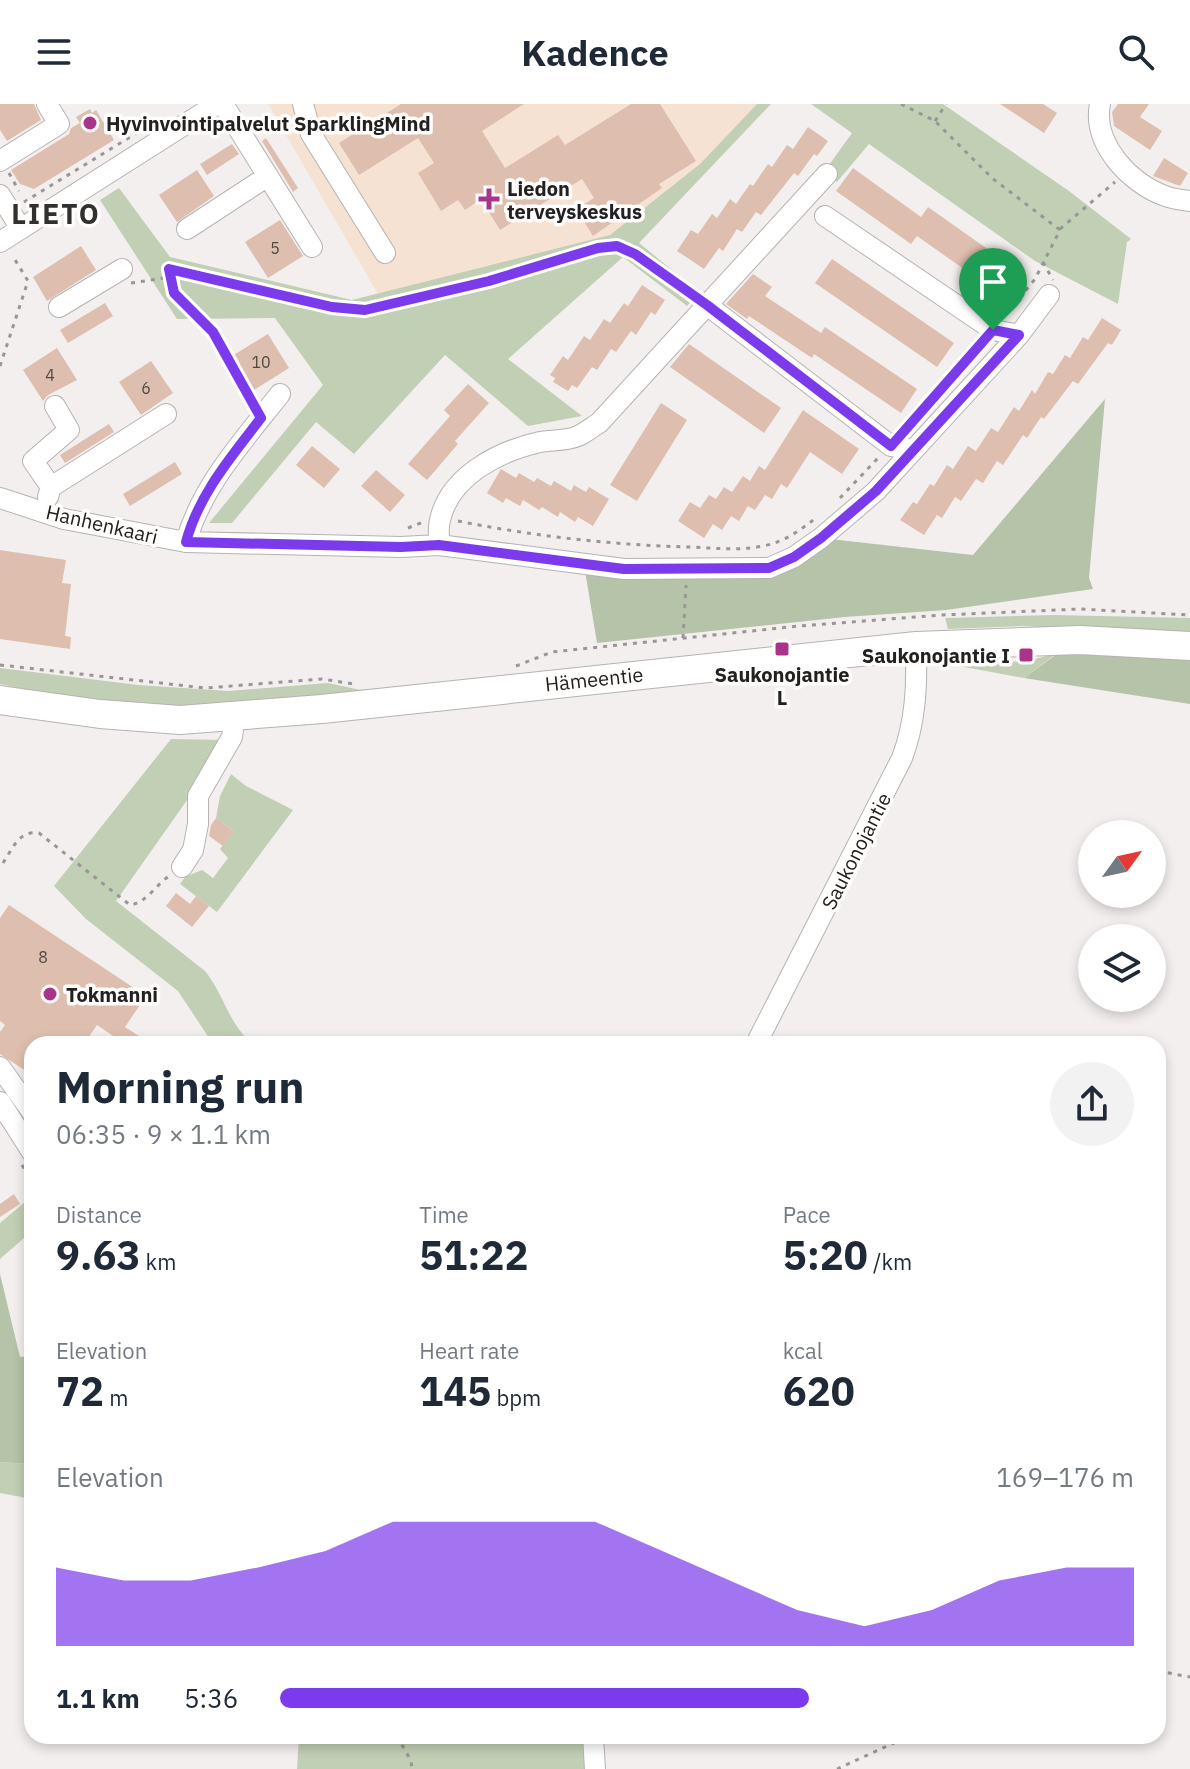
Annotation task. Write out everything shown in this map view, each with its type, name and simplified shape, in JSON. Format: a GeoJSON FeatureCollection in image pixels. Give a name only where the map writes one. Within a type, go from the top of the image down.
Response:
{"type":"FeatureCollection","features":[{"type":"Feature","properties":{"kind":"highway","name":"Hämeentie"},"geometry":{"type":"LineString","coordinates":[[0,700],[100,714],[180,720],[916,646],[1080,640],[1190,646]]}},
{"type":"Feature","properties":{"kind":"street"},"geometry":{"type":"LineString","coordinates":[[1,160],[59,124],[47,104]]}},
{"type":"Feature","properties":{"kind":"street"},"geometry":{"type":"LineString","coordinates":[[4,245],[21,229],[220,104],[312,247]]}},
{"type":"Feature","properties":{"kind":"street"},"geometry":{"type":"LineString","coordinates":[[303,104],[311,134],[385,253]]}},
{"type":"Feature","properties":{"kind":"street"},"geometry":{"type":"LineString","coordinates":[[1100,104],[1103,135],[1116,160],[1127,172],[1135,180],[1165,196],[1190,201]]}},
{"type":"Feature","properties":{"kind":"street"},"geometry":{"type":"LineString","coordinates":[[439,545],[439,520],[447,502],[462,482],[481,466],[514,450],[577,437],[599,423],[827,174]]}},
{"type":"Feature","properties":{"kind":"street"},"geometry":{"type":"LineString","coordinates":[[187,229],[268,176]]}},
{"type":"Feature","properties":{"kind":"street"},"geometry":{"type":"LineString","coordinates":[[0,195],[21,229]]}},
{"type":"Feature","properties":{"kind":"street"},"geometry":{"type":"LineString","coordinates":[[825,216],[993,330],[1019,335]]}},
{"type":"Feature","properties":{"kind":"street"},"geometry":{"type":"LineString","coordinates":[[59,307],[127,276]]}},
{"type":"Feature","properties":{"kind":"street","name":"Hanhenkaari"},"geometry":{"type":"LineString","coordinates":[[0,498],[42,512],[121,531],[186,542],[401,547],[439,545],[610,568],[688,557],[769,568],[794,557],[851,515],[1019,335],[1042,287]]}},
{"type":"Feature","properties":{"kind":"street"},"geometry":{"type":"LineString","coordinates":[[707,305],[891,446],[913,450]]}},
{"type":"Feature","properties":{"kind":"street"},"geometry":{"type":"LineString","coordinates":[[186,542],[196,509],[280,394]]}},
{"type":"Feature","properties":{"kind":"street"},"geometry":{"type":"LineString","coordinates":[[51,487],[33,461],[69,430],[55,406]]}},
{"type":"Feature","properties":{"kind":"street"},"geometry":{"type":"LineString","coordinates":[[42,512],[51,487],[166,414]]}},
{"type":"Feature","properties":{"kind":"street","name":"Saukonojantie"},"geometry":{"type":"LineString","coordinates":[[760,1036],[902,758],[914,716],[916,646]]}},
{"type":"Feature","properties":{"kind":"street"},"geometry":{"type":"LineString","coordinates":[[182,867],[193,850],[198,824],[198,796],[232,737],[235,716]]}},
{"type":"Feature","properties":{"kind":"street"},"geometry":{"type":"LineString","coordinates":[[0,1067],[24,1101]]}},
{"type":"Feature","properties":{"kind":"street"},"geometry":{"type":"LineString","coordinates":[[0,1102],[24,1140]]}},
{"type":"Feature","properties":{"kind":"street"},"geometry":{"type":"LineString","coordinates":[[593,1744],[595,1769]]}},
{"type":"Feature","properties":{"kind":"path"},"geometry":{"type":"LineString","coordinates":[[901,104],[935,121],[992,178],[1060,230]]}},
{"type":"Feature","properties":{"kind":"path"},"geometry":{"type":"LineString","coordinates":[[935,121],[946,104]]}},
{"type":"Feature","properties":{"kind":"path"},"geometry":{"type":"LineString","coordinates":[[18,206],[147,127]]}},
{"type":"Feature","properties":{"kind":"path"},"geometry":{"type":"LineString","coordinates":[[1,160],[25,202]]}},
{"type":"Feature","properties":{"kind":"path"},"geometry":{"type":"LineString","coordinates":[[839,499],[891,446],[993,330],[1042,287],[1060,230],[1127,172]]}},
{"type":"Feature","properties":{"kind":"path"},"geometry":{"type":"LineString","coordinates":[[0,366],[28,281],[4,245]]}},
{"type":"Feature","properties":{"kind":"path"},"geometry":{"type":"LineString","coordinates":[[261,418],[213,332],[174,293],[169,269],[332,307],[365,310],[489,281],[598,248],[617,246],[635,254],[707,305]]}},
{"type":"Feature","properties":{"kind":"path"},"geometry":{"type":"LineString","coordinates":[[127,276],[171,277]]}},
{"type":"Feature","properties":{"kind":"path"},"geometry":{"type":"LineString","coordinates":[[407,529],[430,519],[456,521],[518,533],[663,547],[688,557],[766,546],[791,537],[824,513]]}},
{"type":"Feature","properties":{"kind":"path"},"geometry":{"type":"LineString","coordinates":[[683,638],[688,557]]}},
{"type":"Feature","properties":{"kind":"path"},"geometry":{"type":"LineString","coordinates":[[506,670],[552,652],[799,626],[1080,609],[1190,615]]}},
{"type":"Feature","properties":{"kind":"path"},"geometry":{"type":"LineString","coordinates":[[0,665],[205,688],[322,679],[366,686]]}},
{"type":"Feature","properties":{"kind":"path"},"geometry":{"type":"LineString","coordinates":[[3,863],[24,834],[39,833],[130,905],[144,900],[161,882],[182,867]]}},
{"type":"Feature","properties":{"kind":"path"},"geometry":{"type":"LineString","coordinates":[[1166,1672],[1190,1677]]}},
{"type":"Feature","properties":{"kind":"path"},"geometry":{"type":"LineString","coordinates":[[401,1744],[412,1769]]}},
{"type":"Feature","properties":{"kind":"path"},"geometry":{"type":"LineString","coordinates":[[837,1769],[892,1744]]}},
{"type":"Feature","properties":{"kind":"shaded area","name":"Liedon terveyskeskus"},"geometry":{"type":"Polygon","coordinates":[[[268,104],[757,104],[700,164],[610,235],[378,294],[268,104]]]}},
{"type":"Feature","properties":{"kind":"green space"},"geometry":{"type":"Polygon","coordinates":[[[757,104],[771,104],[639,243],[699,292],[687,306],[623,257],[508,359],[582,416],[528,426],[445,355],[354,454],[316,422],[232,523],[209,523],[323,385],[275,318],[177,319],[100,200],[119,188],[170,257],[352,300],[610,235],[700,164],[757,104]]]}},
{"type":"Feature","properties":{"kind":"green space"},"geometry":{"type":"Polygon","coordinates":[[[811,104],[943,104],[1069,191],[1131,239],[1127,242],[1118,304],[1035,261],[869,144],[837,182],[824,172],[852,133],[811,104]]]}},
{"type":"Feature","properties":{"kind":"green space"},"geometry":{"type":"Polygon","coordinates":[[[1105,399],[1089,578],[1093,589],[946,610],[845,617],[597,643],[584,565],[769,568],[821,538],[973,555],[1105,399]]]}},
{"type":"Feature","properties":{"kind":"green space"},"geometry":{"type":"Polygon","coordinates":[[[1054,615],[1190,618],[1190,634],[1023,626],[948,629],[945,618],[1054,615]]]}},
{"type":"Feature","properties":{"kind":"green space"},"geometry":{"type":"Polygon","coordinates":[[[1057,653],[1024,678],[959,666],[991,661],[1024,662],[1057,653]]]}},
{"type":"Feature","properties":{"kind":"green space"},"geometry":{"type":"Polygon","coordinates":[[[1058,653],[1122,653],[1190,660],[1190,704],[1024,678],[1058,653]]]}},
{"type":"Feature","properties":{"kind":"green space"},"geometry":{"type":"Polygon","coordinates":[[[0,668],[138,685],[228,691],[328,683],[361,690],[512,675],[181,709],[60,697],[0,684],[0,668]]]}},
{"type":"Feature","properties":{"kind":"green space"},"geometry":{"type":"Polygon","coordinates":[[[171,739],[226,740],[116,901],[205,971],[245,1036],[208,1036],[178,991],[86,919],[54,886],[171,739]]]}},
{"type":"Feature","properties":{"kind":"green space"},"geometry":{"type":"Polygon","coordinates":[[[231,774],[246,786],[293,810],[217,912],[180,884],[185,877],[202,870],[213,878],[228,858],[220,849],[234,831],[216,818],[220,796],[231,774]]]}},
{"type":"Feature","properties":{"kind":"green space"},"geometry":{"type":"Polygon","coordinates":[[[24,1203],[24,1238],[0,1259],[0,1223],[24,1203]]]}},
{"type":"Feature","properties":{"kind":"green space"},"geometry":{"type":"Polygon","coordinates":[[[0,1274],[20,1357],[24,1357],[24,1464],[0,1462],[0,1274]]]}},
{"type":"Feature","properties":{"kind":"green space"},"geometry":{"type":"Polygon","coordinates":[[[0,1462],[24,1464],[24,1498],[0,1493],[0,1462]]]}},
{"type":"Feature","properties":{"kind":"green space"},"geometry":{"type":"Polygon","coordinates":[[[299,1744],[585,1744],[585,1769],[297,1769],[299,1744]]]}},
{"type":"Feature","properties":{"kind":"building"},"geometry":{"type":"Polygon","coordinates":[[[0,104],[34,104],[41,120],[7,141],[0,130],[0,104]]]}},
{"type":"Feature","properties":{"kind":"building"},"geometry":{"type":"Polygon","coordinates":[[[401,104],[524,104],[482,131],[505,168],[558,135],[565,145],[631,104],[660,104],[696,161],[659,184],[662,188],[593,236],[576,209],[594,198],[582,179],[500,230],[481,199],[465,210],[458,200],[441,211],[418,173],[434,163],[418,138],[359,175],[339,143],[401,104]]]}},
{"type":"Feature","properties":{"kind":"building"},"geometry":{"type":"Polygon","coordinates":[[[1000,104],[1043,104],[1057,113],[1044,133],[1000,104]]]}},
{"type":"Feature","properties":{"kind":"building"},"geometry":{"type":"Polygon","coordinates":[[[1118,104],[1149,104],[1140,117],[1162,131],[1150,150],[1114,126],[1112,112],[1118,104]]]}},
{"type":"Feature","properties":{"kind":"building"},"geometry":{"type":"Polygon","coordinates":[[[90,109],[92,113],[96,110],[114,140],[34,189],[20,184],[11,170],[69,134],[71,128],[80,123],[76,117],[90,109]]]}},
{"type":"Feature","properties":{"kind":"building"},"geometry":{"type":"Polygon","coordinates":[[[808,127],[828,141],[798,176],[794,173],[761,215],[756,212],[742,232],[737,229],[723,251],[719,248],[704,269],[677,251],[691,230],[698,234],[712,214],[717,218],[730,199],[736,204],[768,164],[772,167],[787,145],[793,149],[808,127]]]}},
{"type":"Feature","properties":{"kind":"building"},"geometry":{"type":"Polygon","coordinates":[[[266,138],[298,188],[293,192],[262,141],[266,138]]]}},
{"type":"Feature","properties":{"kind":"building"},"geometry":{"type":"Polygon","coordinates":[[[232,144],[239,154],[207,175],[200,164],[232,144]]]}},
{"type":"Feature","properties":{"kind":"building"},"geometry":{"type":"Polygon","coordinates":[[[1164,158],[1188,173],[1180,186],[1153,176],[1164,158]]]}},
{"type":"Feature","properties":{"kind":"building"},"geometry":{"type":"Polygon","coordinates":[[[853,168],[921,217],[928,207],[1020,272],[1002,296],[917,236],[911,244],[836,191],[853,168]]]}},
{"type":"Feature","properties":{"kind":"building"},"geometry":{"type":"Polygon","coordinates":[[[197,170],[214,196],[177,222],[159,195],[197,170]]]}},
{"type":"Feature","properties":{"kind":"building"},"geometry":{"type":"Polygon","coordinates":[[[280,220],[303,256],[268,278],[245,242],[280,220]]]}},
{"type":"Feature","properties":{"kind":"building"},"geometry":{"type":"Polygon","coordinates":[[[81,246],[96,270],[47,301],[33,277],[81,246]]]}},
{"type":"Feature","properties":{"kind":"building"},"geometry":{"type":"Polygon","coordinates":[[[832,259],[954,343],[937,367],[815,283],[832,259]]]}},
{"type":"Feature","properties":{"kind":"building"},"geometry":{"type":"Polygon","coordinates":[[[753,274],[772,287],[765,296],[821,333],[825,327],[917,389],[901,413],[814,354],[812,358],[726,304],[753,274]]]}},
{"type":"Feature","properties":{"kind":"building"},"geometry":{"type":"Polygon","coordinates":[[[642,285],[665,300],[655,315],[651,312],[636,335],[631,331],[616,352],[611,349],[597,370],[592,367],[577,388],[572,385],[568,391],[553,382],[555,378],[550,375],[563,356],[568,360],[584,336],[590,340],[604,319],[610,323],[624,303],[628,306],[642,285]]]}},
{"type":"Feature","properties":{"kind":"building"},"geometry":{"type":"Polygon","coordinates":[[[105,303],[113,316],[68,343],[60,330],[105,303]]]}},
{"type":"Feature","properties":{"kind":"building"},"geometry":{"type":"Polygon","coordinates":[[[1102,318],[1121,330],[1112,345],[1108,343],[1078,384],[1073,381],[1027,438],[1023,435],[1003,465],[997,461],[983,483],[976,479],[961,501],[955,497],[942,518],[937,515],[924,535],[900,520],[913,502],[917,504],[930,484],[934,486],[947,465],[953,469],[968,446],[976,451],[991,428],[998,432],[1014,407],[1019,411],[1032,390],[1035,394],[1048,372],[1053,374],[1065,355],[1070,358],[1083,337],[1088,340],[1102,318]]]}},
{"type":"Feature","properties":{"kind":"building"},"geometry":{"type":"Polygon","coordinates":[[[268,334],[289,368],[254,390],[232,356],[268,334]]]}},
{"type":"Feature","properties":{"kind":"building"},"geometry":{"type":"Polygon","coordinates":[[[689,344],[781,408],[764,433],[670,367],[689,344]]]}},
{"type":"Feature","properties":{"kind":"building"},"geometry":{"type":"Polygon","coordinates":[[[57,348],[77,380],[48,395],[43,401],[23,370],[57,348]]]}},
{"type":"Feature","properties":{"kind":"building"},"geometry":{"type":"Polygon","coordinates":[[[151,361],[173,393],[141,415],[119,382],[151,361]]]}},
{"type":"Feature","properties":{"kind":"building"},"geometry":{"type":"Polygon","coordinates":[[[468,384],[489,403],[455,441],[458,444],[427,480],[408,464],[450,416],[444,410],[468,384]]]}},
{"type":"Feature","properties":{"kind":"building"},"geometry":{"type":"Polygon","coordinates":[[[661,403],[687,420],[637,501],[610,485],[661,403]]]}},
{"type":"Feature","properties":{"kind":"building"},"geometry":{"type":"Polygon","coordinates":[[[803,410],[859,449],[842,474],[810,452],[787,488],[781,484],[772,499],[765,495],[755,510],[748,506],[739,521],[731,516],[722,530],[713,524],[704,538],[678,521],[690,502],[700,508],[709,495],[716,499],[724,487],[732,492],[743,476],[750,481],[759,466],[765,470],[803,410]]]}},
{"type":"Feature","properties":{"kind":"building"},"geometry":{"type":"Polygon","coordinates":[[[109,424],[114,432],[65,463],[60,455],[109,424]]]}},
{"type":"Feature","properties":{"kind":"building"},"geometry":{"type":"Polygon","coordinates":[[[312,446],[340,469],[324,488],[296,465],[312,446]]]}},
{"type":"Feature","properties":{"kind":"building"},"geometry":{"type":"Polygon","coordinates":[[[175,462],[182,474],[130,506],[123,494],[175,462]]]}},
{"type":"Feature","properties":{"kind":"building"},"geometry":{"type":"Polygon","coordinates":[[[501,469],[516,478],[519,473],[534,482],[537,478],[551,486],[554,481],[571,491],[574,485],[586,492],[589,487],[609,499],[593,526],[578,517],[575,522],[560,512],[558,517],[542,507],[539,510],[523,500],[520,506],[506,498],[503,503],[487,493],[501,469]]]}},
{"type":"Feature","properties":{"kind":"building"},"geometry":{"type":"Polygon","coordinates":[[[376,470],[405,495],[390,512],[361,486],[376,470]]]}},
{"type":"Feature","properties":{"kind":"building"},"geometry":{"type":"Polygon","coordinates":[[[0,550],[66,560],[62,583],[71,584],[65,636],[71,637],[70,649],[0,639],[0,550]]]}},
{"type":"Feature","properties":{"kind":"building"},"geometry":{"type":"Polygon","coordinates":[[[216,818],[234,831],[223,846],[209,836],[216,818]]]}},
{"type":"Feature","properties":{"kind":"building"},"geometry":{"type":"Polygon","coordinates":[[[176,893],[190,904],[196,896],[209,906],[192,927],[166,906],[176,893]]]}},
{"type":"Feature","properties":{"kind":"building"},"geometry":{"type":"Polygon","coordinates":[[[9,905],[146,996],[125,1027],[139,1036],[113,1036],[97,1025],[89,1036],[24,1036],[24,1070],[0,1054],[0,1032],[5,1025],[0,1021],[0,918],[9,905]]]}},
{"type":"Feature","properties":{"kind":"building"},"geometry":{"type":"Polygon","coordinates":[[[14,1194],[20,1204],[0,1217],[0,1204],[14,1194]]]}},
{"type":"Feature","properties":{"kind":"place","name":"Hyvinvointipalvelut SparklingMind"},"geometry":{"type":"Point","coordinates":[90,123]}},
{"type":"Feature","properties":{"kind":"place","name":"Liedon terveyskeskus"},"geometry":{"type":"Point","coordinates":[489,199]}},
{"type":"Feature","properties":{"kind":"place","name":"Saukonojantie L"},"geometry":{"type":"Point","coordinates":[782,649]}},
{"type":"Feature","properties":{"kind":"place","name":"Saukonojantie I"},"geometry":{"type":"Point","coordinates":[1026,655]}},
{"type":"Feature","properties":{"kind":"place","name":"Tokmanni"},"geometry":{"type":"Point","coordinates":[50,994]}},
{"type":"Feature","properties":{"kind":"district","name":"LIETO"},"geometry":{"type":"Point","coordinates":[56,213]}},
{"type":"Feature","properties":{"kind":"route"},"geometry":{"type":"LineString","coordinates":[[617,246],[635,254],[707,305],[891,446],[993,330],[1019,335],[851,515],[794,557],[769,568],[624,569],[439,545],[401,547],[186,542],[196,509],[261,418],[213,332],[174,293],[169,269],[332,307],[365,310],[489,281],[598,248],[617,246]]}}]}
